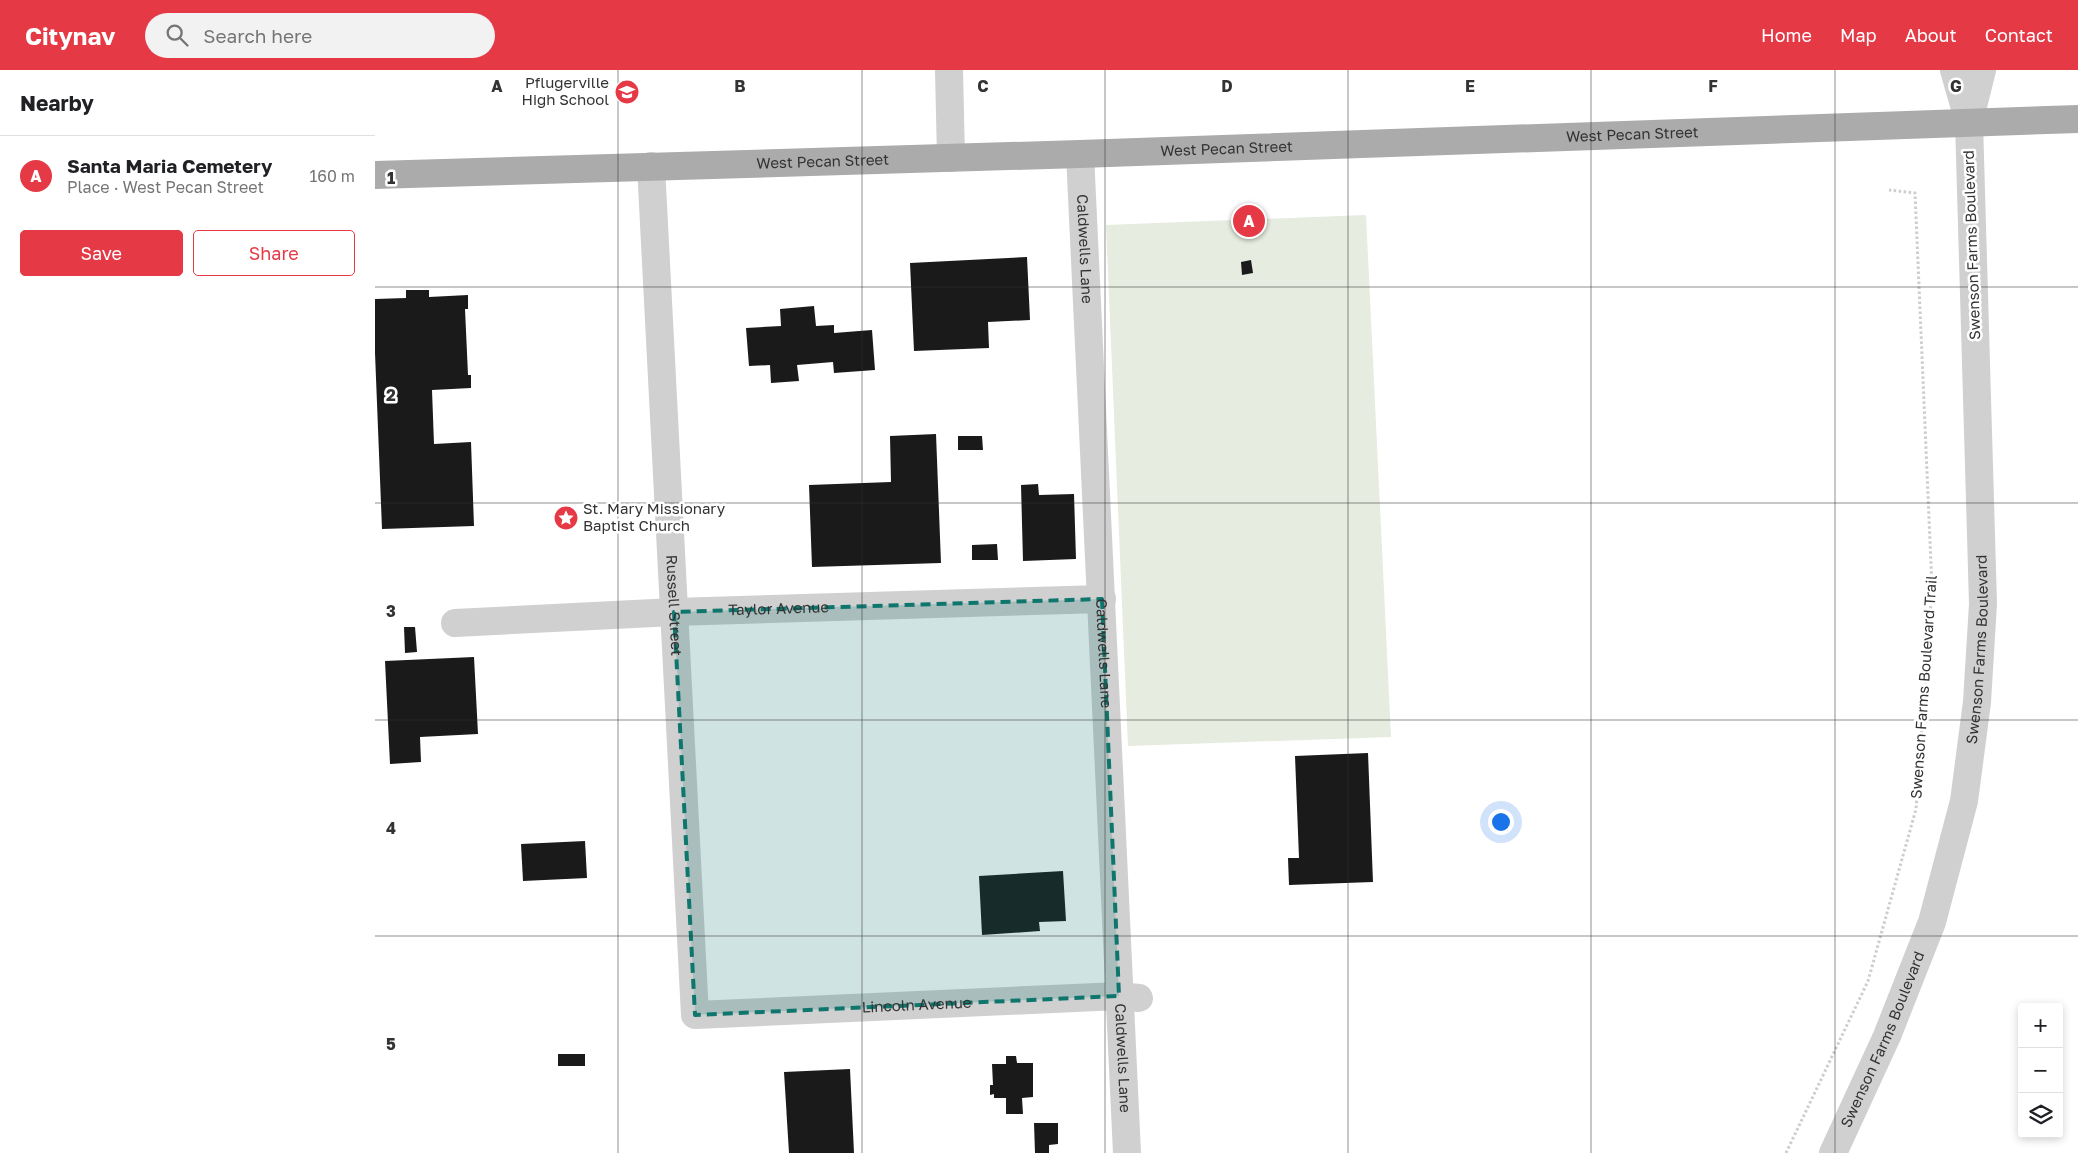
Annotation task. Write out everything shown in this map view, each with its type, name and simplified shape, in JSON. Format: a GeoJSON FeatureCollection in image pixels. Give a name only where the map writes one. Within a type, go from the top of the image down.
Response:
{"type":"FeatureCollection","features":[{"type":"Feature","properties":{"kind":"main road","name":"West Pecan Street"},"geometry":{"type":"LineString","coordinates":[[375,176],[1080,154],[2078,119]]}},
{"type":"Feature","properties":{"kind":"street"},"geometry":{"type":"LineString","coordinates":[[949,70],[951,158]]}},
{"type":"Feature","properties":{"kind":"street"},"geometry":{"type":"LineString","coordinates":[[1954,70],[1969,122]]}},
{"type":"Feature","properties":{"kind":"street"},"geometry":{"type":"LineString","coordinates":[[1969,122],[1982,70]]}},
{"type":"Feature","properties":{"kind":"street","name":"Swenson Farms Boulevard"},"geometry":{"type":"LineString","coordinates":[[1833,1153],[1887,1036],[1932,922],[1964,801],[1977,702],[1983,604],[1969,122]]}},
{"type":"Feature","properties":{"kind":"street","name":"Caldwells Lane"},"geometry":{"type":"LineString","coordinates":[[1080,154],[1102,599],[1129,997],[1127,1153]]}},
{"type":"Feature","properties":{"kind":"street","name":"Russell Street"},"geometry":{"type":"LineString","coordinates":[[651,166],[695,1015]]}},
{"type":"Feature","properties":{"kind":"street","name":"Taylor Avenue"},"geometry":{"type":"LineString","coordinates":[[455,623],[674,612],[1102,599]]}},
{"type":"Feature","properties":{"kind":"street","name":"Lincoln Avenue"},"geometry":{"type":"LineString","coordinates":[[695,1015],[1129,997]]}},
{"type":"Feature","properties":{"kind":"path","name":"Swenson Farms Boulevard Trail"},"geometry":{"type":"LineString","coordinates":[[1786,1153],[1869,981],[1916,808],[1932,588],[1915,193],[1889,190]]}},
{"type":"Feature","properties":{"kind":"highlighted area"},"geometry":{"type":"Polygon","coordinates":[[[1102,599],[1119,996],[695,1015],[674,612],[1102,599]]]}},
{"type":"Feature","properties":{"kind":"shaded area"},"geometry":{"type":"Polygon","coordinates":[[[1366,215],[1391,737],[1128,746],[1106,225],[1366,215]]]}},
{"type":"Feature","properties":{"kind":"building"},"geometry":{"type":"Polygon","coordinates":[[[1027,257],[1030,320],[988,322],[989,348],[914,351],[910,263],[1027,257]]]}},
{"type":"Feature","properties":{"kind":"building"},"geometry":{"type":"Polygon","coordinates":[[[1251,260],[1253,273],[1242,275],[1241,262],[1251,260]]]}},
{"type":"Feature","properties":{"kind":"building"},"geometry":{"type":"Polygon","coordinates":[[[406,290],[429,290],[429,297],[468,295],[468,309],[465,309],[468,375],[471,375],[471,388],[432,390],[434,444],[471,442],[474,526],[382,529],[375,353],[375,299],[406,298],[406,290]]]}},
{"type":"Feature","properties":{"kind":"building"},"geometry":{"type":"Polygon","coordinates":[[[814,306],[816,326],[834,325],[834,333],[872,330],[875,370],[834,373],[833,362],[797,365],[799,381],[771,383],[770,365],[749,366],[746,328],[781,326],[780,309],[814,306]]]}},
{"type":"Feature","properties":{"kind":"building"},"geometry":{"type":"Polygon","coordinates":[[[936,434],[941,563],[812,567],[809,485],[891,482],[890,436],[936,434]]]}},
{"type":"Feature","properties":{"kind":"building"},"geometry":{"type":"Polygon","coordinates":[[[958,436],[982,436],[983,450],[958,450],[958,436]]]}},
{"type":"Feature","properties":{"kind":"building"},"geometry":{"type":"Polygon","coordinates":[[[1038,484],[1039,495],[1074,494],[1076,559],[1023,561],[1021,485],[1038,484]]]}},
{"type":"Feature","properties":{"kind":"building"},"geometry":{"type":"Polygon","coordinates":[[[997,544],[998,560],[972,560],[972,545],[997,544]]]}},
{"type":"Feature","properties":{"kind":"building"},"geometry":{"type":"Polygon","coordinates":[[[404,627],[415,627],[417,652],[405,653],[404,627]]]}},
{"type":"Feature","properties":{"kind":"building"},"geometry":{"type":"Polygon","coordinates":[[[474,657],[478,734],[420,737],[421,762],[390,764],[385,661],[474,657]]]}},
{"type":"Feature","properties":{"kind":"building"},"geometry":{"type":"Polygon","coordinates":[[[1368,753],[1373,882],[1289,885],[1288,858],[1299,858],[1295,756],[1368,753]]]}},
{"type":"Feature","properties":{"kind":"building"},"geometry":{"type":"Polygon","coordinates":[[[585,841],[587,878],[523,881],[521,844],[585,841]]]}},
{"type":"Feature","properties":{"kind":"building"},"geometry":{"type":"Polygon","coordinates":[[[1063,871],[1066,921],[1039,922],[1040,931],[982,935],[979,876],[1063,871]]]}},
{"type":"Feature","properties":{"kind":"building"},"geometry":{"type":"Polygon","coordinates":[[[558,1054],[585,1054],[585,1066],[558,1066],[558,1054]]]}},
{"type":"Feature","properties":{"kind":"building"},"geometry":{"type":"Polygon","coordinates":[[[1006,1056],[1016,1056],[1017,1063],[1033,1063],[1033,1097],[1022,1098],[1023,1114],[1006,1114],[1006,1098],[994,1098],[994,1094],[990,1095],[990,1085],[993,1085],[992,1064],[1006,1064],[1006,1056]]]}},
{"type":"Feature","properties":{"kind":"building"},"geometry":{"type":"Polygon","coordinates":[[[850,1069],[854,1153],[789,1153],[784,1072],[850,1069]]]}},
{"type":"Feature","properties":{"kind":"building"},"geometry":{"type":"Polygon","coordinates":[[[1034,1123],[1058,1123],[1058,1144],[1049,1145],[1049,1153],[1035,1153],[1034,1123]]]}},
{"type":"Feature","properties":{"kind":"place","name":"Pflugerville High School"},"geometry":{"type":"Point","coordinates":[627,92]}},
{"type":"Feature","properties":{"kind":"place","name":"Santa Maria Cemetery"},"geometry":{"type":"Point","coordinates":[1249,221]}},
{"type":"Feature","properties":{"kind":"place","name":"St. Mary Missionary Baptist Church"},"geometry":{"type":"Point","coordinates":[566,518]}}]}
